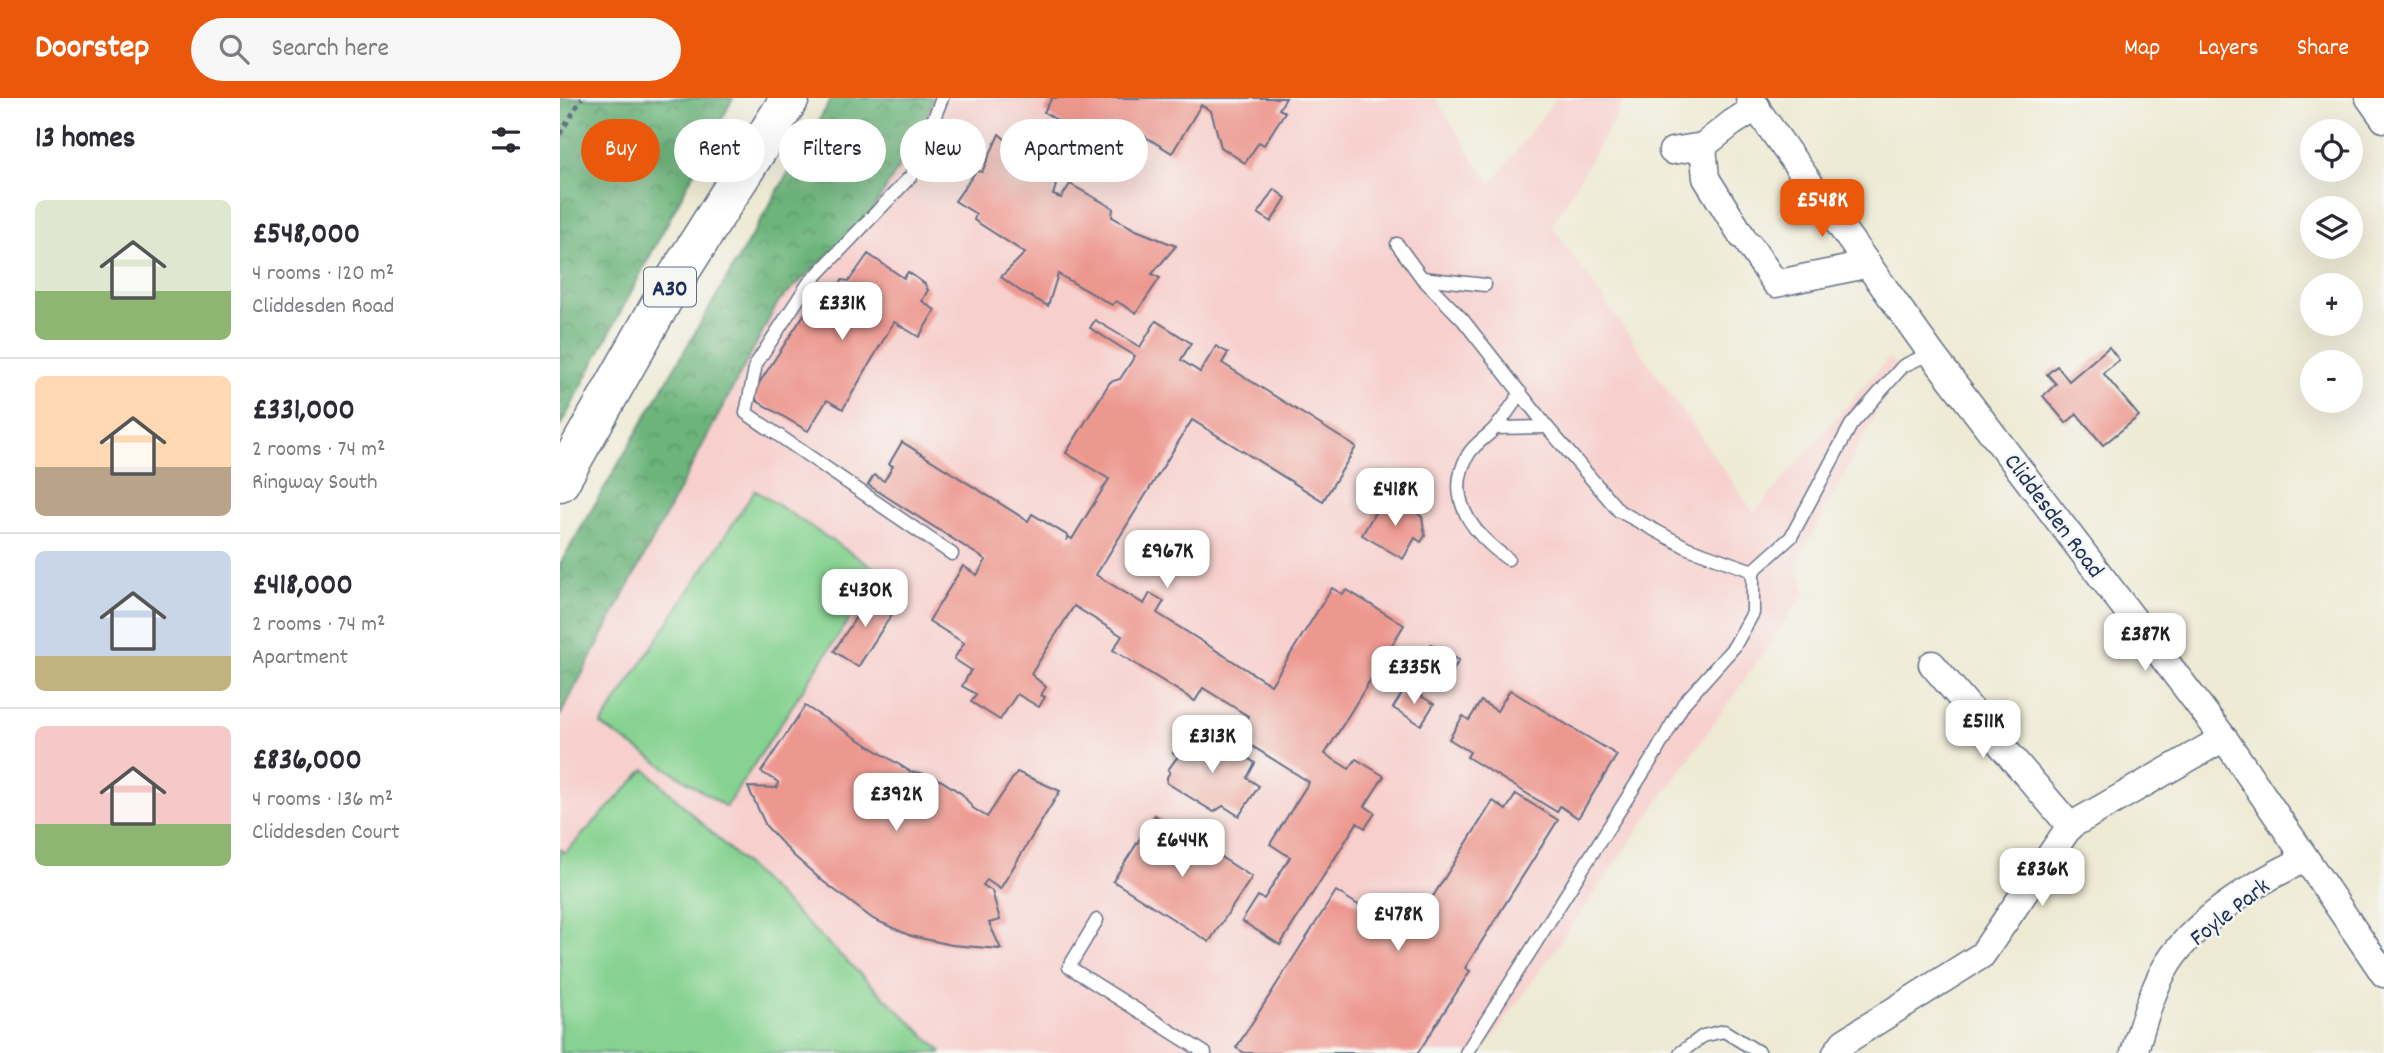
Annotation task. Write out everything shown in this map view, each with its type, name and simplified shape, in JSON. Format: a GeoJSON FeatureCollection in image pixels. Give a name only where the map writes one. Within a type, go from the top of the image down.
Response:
{"type":"FeatureCollection","features":[{"type":"Feature","properties":{"kind":"main road","name":"A30"},"geometry":{"type":"LineString","coordinates":[[560,482],[669,289],[790,98]]}},
{"type":"Feature","properties":{"kind":"street"},"geometry":{"type":"LineString","coordinates":[[2369,98],[2384,119]]}},
{"type":"Feature","properties":{"kind":"street","name":"Cliddesden Road"},"geometry":{"type":"LineString","coordinates":[[1703,146],[1753,103],[1931,353],[2224,738],[2384,975]]}},
{"type":"Feature","properties":{"kind":"street"},"geometry":{"type":"LineString","coordinates":[[1672,151],[1703,146],[1706,178],[1776,284],[1868,264]]}},
{"type":"Feature","properties":{"kind":"street"},"geometry":{"type":"LineString","coordinates":[[1932,664],[2070,826]]}},
{"type":"Feature","properties":{"kind":"street"},"geometry":{"type":"LineString","coordinates":[[1836,1053],[1844,1042],[1982,955],[2070,826],[2224,738]]}},
{"type":"Feature","properties":{"kind":"street","name":"Foyle Park"},"geometry":{"type":"LineString","coordinates":[[2134,1053],[2143,1020],[2164,970],[2194,931],[2239,898],[2305,859]]}},
{"type":"Feature","properties":{"kind":"lane"},"geometry":{"type":"LineString","coordinates":[[942,98],[911,176],[808,284],[755,365],[746,413],[952,554]]}},
{"type":"Feature","properties":{"kind":"lane"},"geometry":{"type":"LineString","coordinates":[[1397,244],[1422,278],[1463,320],[1619,511],[1688,548],[1753,571]]}},
{"type":"Feature","properties":{"kind":"lane"},"geometry":{"type":"LineString","coordinates":[[1422,278],[1485,285]]}},
{"type":"Feature","properties":{"kind":"lane"},"geometry":{"type":"LineString","coordinates":[[1466,1053],[1655,754],[1684,703],[1734,647],[1753,613],[1753,571],[1791,537],[1851,425],[1903,366],[1931,353]]}},
{"type":"Feature","properties":{"kind":"lane"},"geometry":{"type":"LineString","coordinates":[[1508,559],[1488,544],[1464,513],[1458,478],[1469,452],[1495,428],[1521,393]]}},
{"type":"Feature","properties":{"kind":"lane"},"geometry":{"type":"LineString","coordinates":[[1495,428],[1548,427]]}},
{"type":"Feature","properties":{"kind":"lane"},"geometry":{"type":"LineString","coordinates":[[1097,920],[1069,968],[1205,1053]]}},
{"type":"Feature","properties":{"kind":"lane"},"geometry":{"type":"LineString","coordinates":[[1679,1053],[1703,1036],[1724,1031],[1760,1053]]}},
{"type":"Feature","properties":{"kind":"path"},"geometry":{"type":"LineString","coordinates":[[560,134],[582,98]]}},
{"type":"Feature","properties":{"kind":"shaded area"},"geometry":{"type":"Polygon","coordinates":[[[861,98],[1435,98],[1491,185],[1556,98],[1626,98],[1552,226],[1754,513],[1889,357],[1899,370],[1796,565],[1806,592],[1482,1053],[560,1053],[560,622],[813,182],[886,182],[886,119],[849,119],[861,98]]]}},
{"type":"Feature","properties":{"kind":"green space"},"geometry":{"type":"Polygon","coordinates":[[[560,98],[733,98],[722,119],[674,119],[674,182],[689,182],[560,427],[560,98]]]}},
{"type":"Feature","properties":{"kind":"green space"},"geometry":{"type":"Polygon","coordinates":[[[832,98],[933,98],[926,119],[900,119],[900,166],[867,218],[778,302],[560,716],[560,564],[783,182],[886,182],[886,119],[820,119],[832,98]]]}},
{"type":"Feature","properties":{"kind":"green space"},"geometry":{"type":"Polygon","coordinates":[[[755,490],[880,572],[726,807],[601,725],[755,490]]]}},
{"type":"Feature","properties":{"kind":"green space"},"geometry":{"type":"Polygon","coordinates":[[[645,769],[942,1052],[560,1053],[560,849],[565,853],[645,769]]]}},
{"type":"Feature","properties":{"kind":"building"},"geometry":{"type":"Polygon","coordinates":[[[1052,98],[1286,98],[1279,109],[1285,112],[1264,145],[1259,142],[1245,163],[1221,147],[1211,111],[1201,105],[1172,153],[1148,138],[1148,119],[1055,119],[1044,112],[1052,98]]]}},
{"type":"Feature","properties":{"kind":"building"},"geometry":{"type":"Polygon","coordinates":[[[999,134],[1000,182],[1051,182],[1056,185],[1053,195],[1061,198],[1070,184],[1113,208],[1112,217],[1176,246],[1152,274],[1160,278],[1136,313],[1116,301],[1112,305],[1058,274],[1048,306],[1001,277],[1025,253],[974,220],[976,214],[955,201],[968,182],[986,182],[986,163],[999,134]]]}},
{"type":"Feature","properties":{"kind":"building"},"geometry":{"type":"Polygon","coordinates":[[[1274,189],[1286,198],[1271,222],[1258,213],[1274,189]]]}},
{"type":"Feature","properties":{"kind":"building"},"geometry":{"type":"Polygon","coordinates":[[[868,254],[904,278],[908,272],[925,284],[928,290],[922,301],[935,310],[919,337],[894,322],[843,409],[827,400],[808,431],[757,401],[754,391],[807,310],[817,317],[842,280],[849,281],[868,254]]]}},
{"type":"Feature","properties":{"kind":"building"},"geometry":{"type":"Polygon","coordinates":[[[1095,320],[1140,347],[1156,321],[1191,343],[1181,360],[1200,372],[1216,346],[1228,353],[1222,363],[1356,447],[1323,501],[1192,420],[1096,575],[1144,604],[1150,593],[1164,601],[1157,613],[1271,685],[1332,588],[1342,594],[1347,590],[1404,625],[1325,754],[1349,769],[1356,759],[1384,776],[1365,806],[1375,813],[1365,828],[1357,823],[1280,945],[1242,921],[1258,896],[1264,899],[1290,857],[1270,844],[1309,782],[1236,736],[1248,716],[1203,688],[1195,701],[1113,650],[1122,636],[1074,606],[1031,674],[1046,687],[1041,695],[1045,697],[1039,707],[1017,694],[1000,720],[971,702],[976,694],[962,686],[971,670],[954,659],[964,643],[929,621],[963,566],[977,575],[986,560],[868,485],[874,475],[884,481],[893,466],[889,464],[902,442],[1028,521],[1032,514],[1068,536],[1066,541],[1069,537],[1072,539],[1109,479],[1066,453],[1110,382],[1120,379],[1135,356],[1090,328],[1095,320]]]}},
{"type":"Feature","properties":{"kind":"building"},"geometry":{"type":"Polygon","coordinates":[[[2109,347],[2119,360],[2103,373],[2139,416],[2103,445],[2077,414],[2066,423],[2043,396],[2056,384],[2047,374],[2057,366],[2069,381],[2109,347]]]}},
{"type":"Feature","properties":{"kind":"building"},"geometry":{"type":"Polygon","coordinates":[[[1384,497],[1405,510],[1408,505],[1422,517],[1425,536],[1421,542],[1415,538],[1403,559],[1362,535],[1384,497]]]}},
{"type":"Feature","properties":{"kind":"building"},"geometry":{"type":"Polygon","coordinates":[[[873,591],[897,606],[858,667],[834,651],[873,591]]]}},
{"type":"Feature","properties":{"kind":"building"},"geometry":{"type":"Polygon","coordinates":[[[1431,644],[1459,660],[1447,681],[1418,665],[1431,644]]]}},
{"type":"Feature","properties":{"kind":"building"},"geometry":{"type":"Polygon","coordinates":[[[1406,687],[1434,704],[1421,725],[1393,708],[1406,687]]]}},
{"type":"Feature","properties":{"kind":"building"},"geometry":{"type":"Polygon","coordinates":[[[1510,690],[1617,755],[1578,818],[1560,806],[1557,812],[1467,757],[1470,752],[1449,739],[1463,716],[1469,720],[1481,701],[1497,711],[1510,690]]]}},
{"type":"Feature","properties":{"kind":"building"},"geometry":{"type":"Polygon","coordinates":[[[805,706],[911,772],[942,781],[962,794],[973,808],[987,817],[1017,772],[1060,791],[1000,889],[987,880],[983,885],[992,891],[1000,920],[989,923],[1001,949],[952,945],[911,936],[873,919],[820,879],[766,826],[748,787],[777,788],[778,782],[761,772],[805,706]]]}},
{"type":"Feature","properties":{"kind":"building"},"geometry":{"type":"Polygon","coordinates":[[[1196,727],[1208,735],[1202,744],[1224,757],[1231,746],[1255,763],[1247,778],[1259,786],[1239,816],[1223,806],[1214,812],[1167,783],[1170,772],[1168,770],[1178,756],[1173,753],[1196,727]]]}},
{"type":"Feature","properties":{"kind":"building"},"geometry":{"type":"Polygon","coordinates":[[[1516,794],[1558,820],[1465,968],[1470,971],[1418,1053],[1245,1053],[1236,1048],[1336,891],[1408,936],[1493,801],[1506,810],[1516,794]]]}},
{"type":"Feature","properties":{"kind":"building"},"geometry":{"type":"Polygon","coordinates":[[[1155,815],[1252,877],[1209,942],[1113,881],[1155,815]]]}}]}
